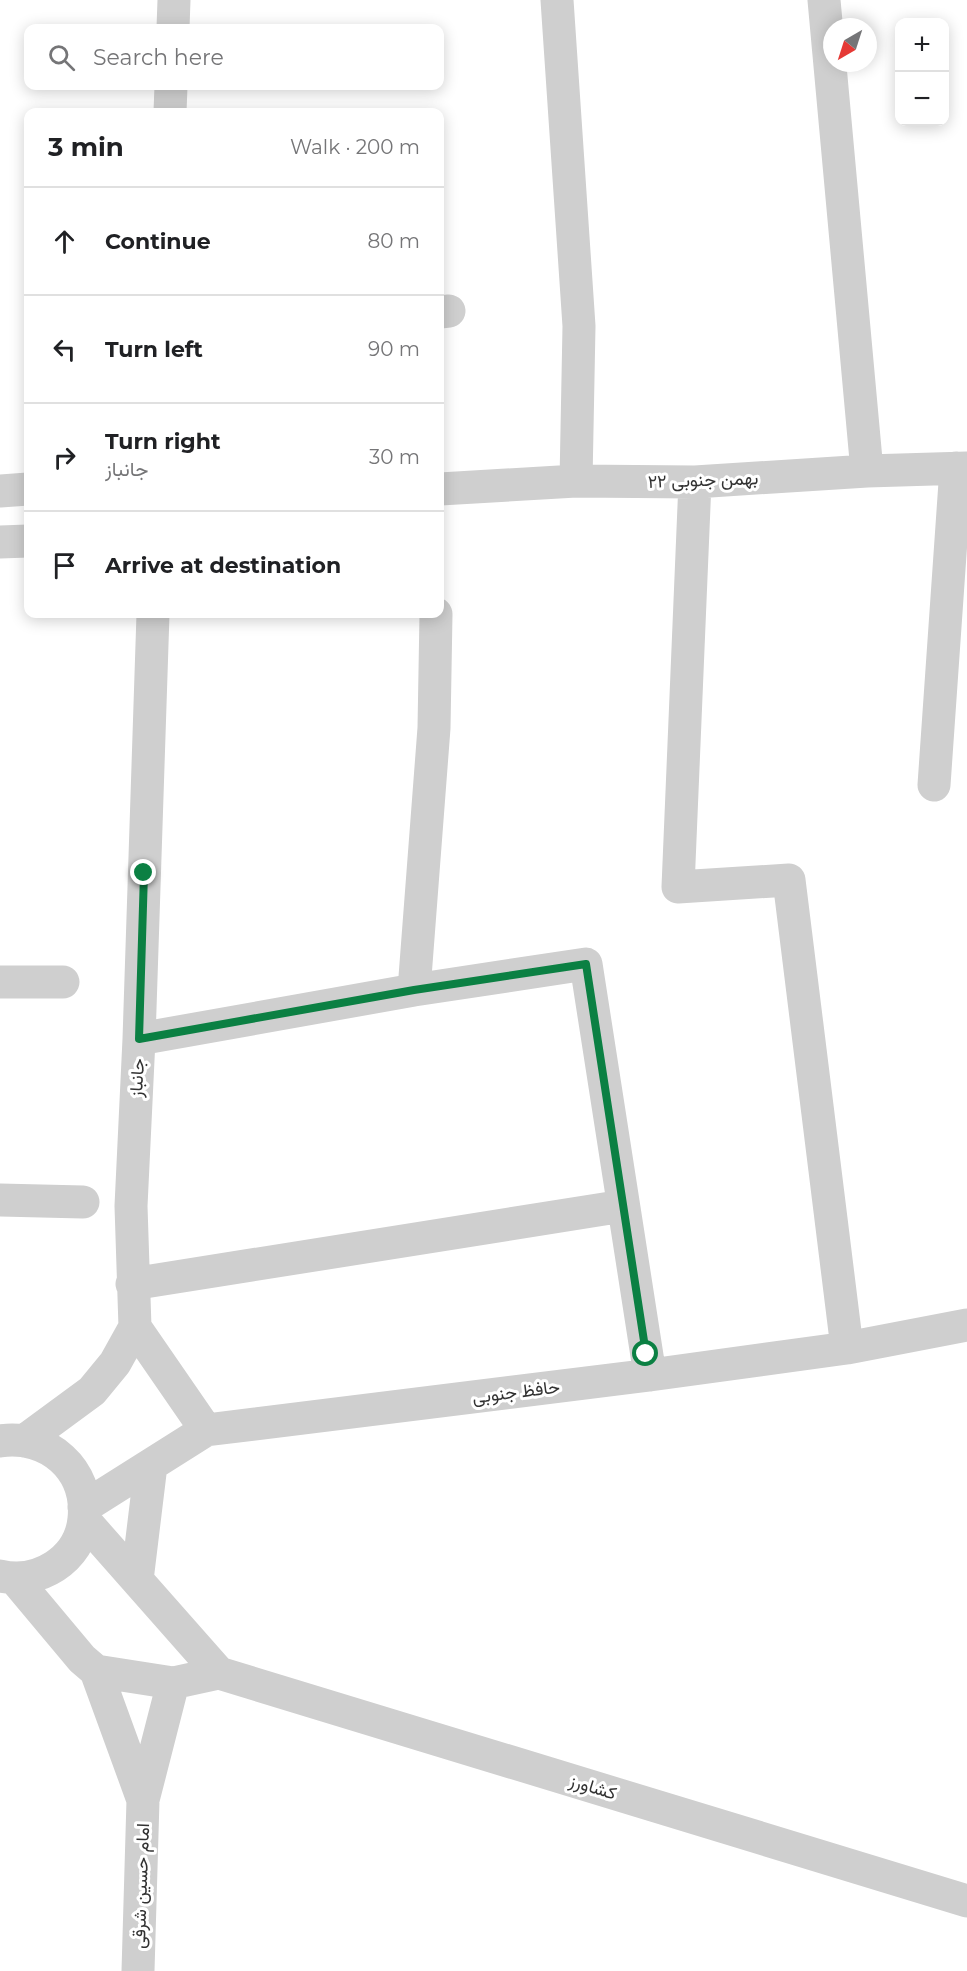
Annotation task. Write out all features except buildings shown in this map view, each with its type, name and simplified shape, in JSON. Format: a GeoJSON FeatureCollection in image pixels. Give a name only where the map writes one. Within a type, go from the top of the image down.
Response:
{"type":"FeatureCollection","features":[{"type":"Feature","properties":{"kind":"street"},"geometry":{"type":"LineString","coordinates":[[173,24],[174,0]]}},
{"type":"Feature","properties":{"kind":"street"},"geometry":{"type":"LineString","coordinates":[[558,0],[579,326],[576,482]]}},
{"type":"Feature","properties":{"kind":"street"},"geometry":{"type":"LineString","coordinates":[[824,0],[867,471]]}},
{"type":"Feature","properties":{"kind":"street"},"geometry":{"type":"LineString","coordinates":[[170,108],[171,90]]}},
{"type":"Feature","properties":{"kind":"street"},"geometry":{"type":"LineString","coordinates":[[934,785],[962,468]]}},
{"type":"Feature","properties":{"kind":"street","name":"۲۲ بهمن جنوبی"},"geometry":{"type":"LineString","coordinates":[[444,489],[576,482],[695,482],[867,471],[962,468]]}},
{"type":"Feature","properties":{"kind":"street"},"geometry":{"type":"LineString","coordinates":[[695,482],[678,887],[789,880],[847,1348]]}},
{"type":"Feature","properties":{"kind":"street"},"geometry":{"type":"LineString","coordinates":[[0,492],[24,489]]}},
{"type":"Feature","properties":{"kind":"street"},"geometry":{"type":"LineString","coordinates":[[0,542],[24,541]]}},
{"type":"Feature","properties":{"kind":"street","name":"جانباز"},"geometry":{"type":"LineString","coordinates":[[135,1327],[131,1206],[153,618]]}},
{"type":"Feature","properties":{"kind":"street"},"geometry":{"type":"LineString","coordinates":[[414,990],[434,728],[436,618]]}},
{"type":"Feature","properties":{"kind":"street"},"geometry":{"type":"LineString","coordinates":[[139,1039],[414,990],[586,964],[650,1375]]}},
{"type":"Feature","properties":{"kind":"street"},"geometry":{"type":"LineString","coordinates":[[0,982],[63,982]]}},
{"type":"Feature","properties":{"kind":"street"},"geometry":{"type":"LineString","coordinates":[[0,1200],[83,1202]]}},
{"type":"Feature","properties":{"kind":"street"},"geometry":{"type":"LineString","coordinates":[[132,1284],[623,1206]]}},
{"type":"Feature","properties":{"kind":"street","name":"حافظ جنوبی"},"geometry":{"type":"LineString","coordinates":[[84,1513],[151,1465],[206,1430],[847,1348],[967,1325]]}},
{"type":"Feature","properties":{"kind":"street"},"geometry":{"type":"LineString","coordinates":[[12,1441],[92,1391],[115,1363],[135,1327],[206,1430]]}},
{"type":"Feature","properties":{"kind":"street"},"geometry":{"type":"LineString","coordinates":[[7,1578],[34,1577],[53,1569],[68,1556],[79,1539],[84,1513],[83,1496],[75,1474],[60,1456],[39,1444],[12,1441]]}},
{"type":"Feature","properties":{"kind":"street"},"geometry":{"type":"LineString","coordinates":[[138,1580],[151,1465]]}},
{"type":"Feature","properties":{"kind":"street"},"geometry":{"type":"LineString","coordinates":[[84,1513],[138,1580],[219,1673],[173,1683],[96,1671]]}},
{"type":"Feature","properties":{"kind":"street"},"geometry":{"type":"LineString","coordinates":[[7,1578],[82,1659],[96,1671],[143,1800]]}},
{"type":"Feature","properties":{"kind":"street","name":"کشاورز"},"geometry":{"type":"LineString","coordinates":[[219,1673],[967,1901]]}},
{"type":"Feature","properties":{"kind":"street"},"geometry":{"type":"LineString","coordinates":[[143,1800],[173,1683]]}},
{"type":"Feature","properties":{"kind":"street","name":"امام حسین شرقی"},"geometry":{"type":"LineString","coordinates":[[138,1971],[143,1800]]}},
{"type":"Feature","properties":{"kind":"route"},"geometry":{"type":"LineString","coordinates":[[144,873],[139,1039],[414,990],[586,964],[646,1354]]}}]}
